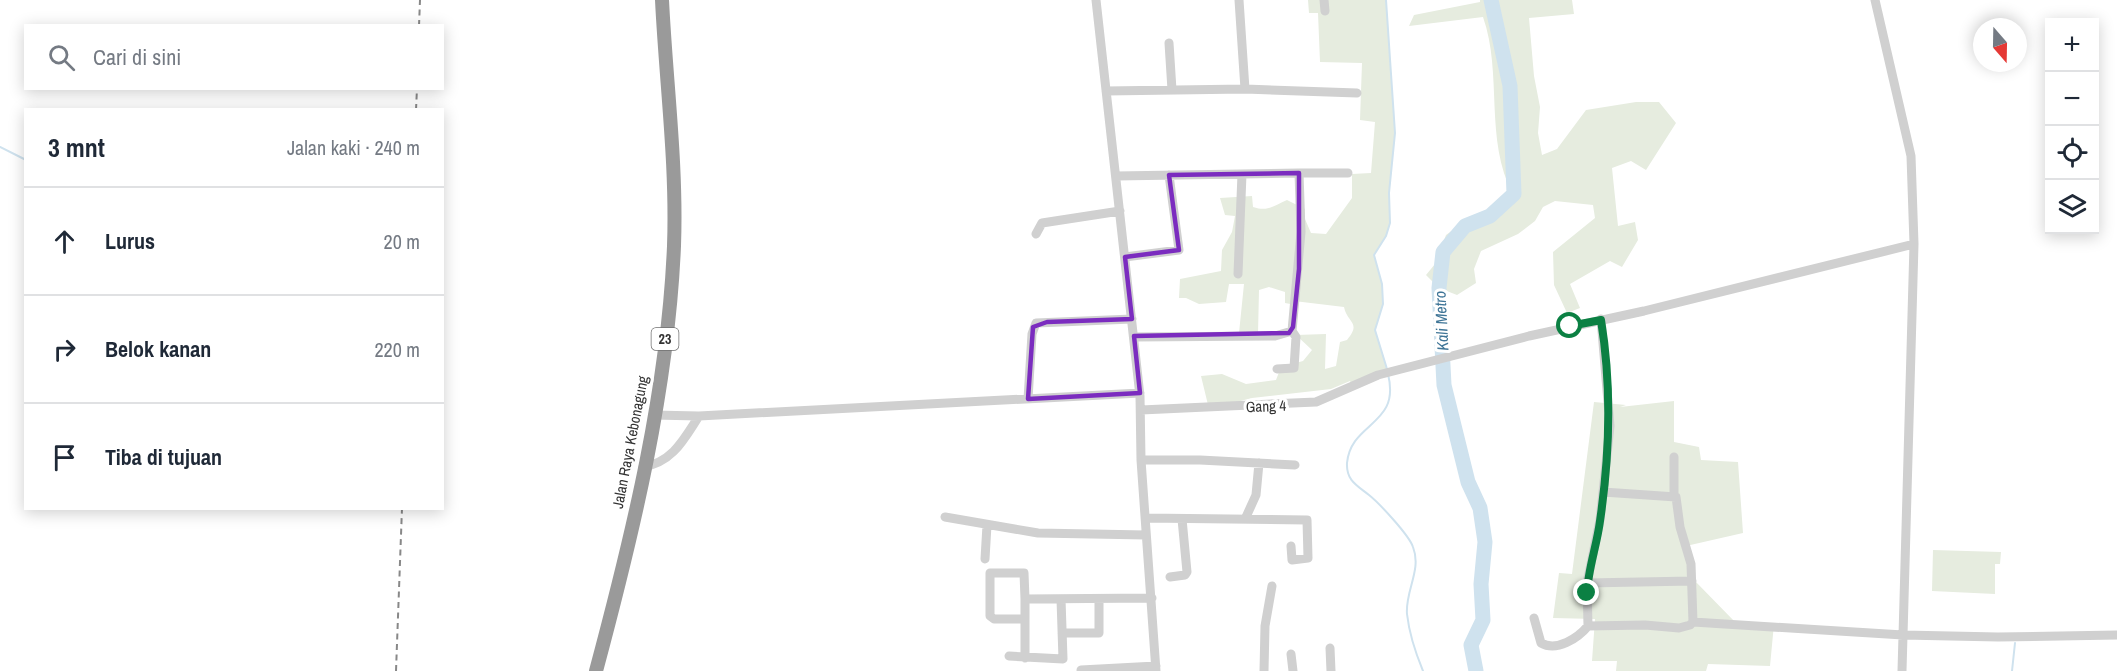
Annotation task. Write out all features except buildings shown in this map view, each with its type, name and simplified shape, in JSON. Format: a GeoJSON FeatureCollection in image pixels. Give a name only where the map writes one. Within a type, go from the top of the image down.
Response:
{"type":"FeatureCollection","features":[{"type":"Feature","properties":{"kind":"highway","name":"Jalan Raya Kebonagung"},"geometry":{"type":"LineString","coordinates":[[596,671],[620,578],[653,415],[662,364],[674,246],[673,165],[662,0]]}},
{"type":"Feature","properties":{"kind":"street"},"geometry":{"type":"LineString","coordinates":[[1081,670],[1156,669],[1141,460],[1140,394],[1096,0]]}},
{"type":"Feature","properties":{"kind":"street"},"geometry":{"type":"LineString","coordinates":[[1239,0],[1245,89]]}},
{"type":"Feature","properties":{"kind":"street"},"geometry":{"type":"LineString","coordinates":[[1324,0],[1325,11]]}},
{"type":"Feature","properties":{"kind":"street"},"geometry":{"type":"LineString","coordinates":[[1875,0],[1911,156],[1914,243],[1902,671]]}},
{"type":"Feature","properties":{"kind":"street"},"geometry":{"type":"LineString","coordinates":[[1169,43],[1173,90]]}},
{"type":"Feature","properties":{"kind":"street"},"geometry":{"type":"LineString","coordinates":[[1106,91],[1245,89],[1358,93]]}},
{"type":"Feature","properties":{"kind":"street"},"geometry":{"type":"LineString","coordinates":[[1277,369],[1294,368],[1296,337],[1292,331],[1301,232],[1299,173]]}},
{"type":"Feature","properties":{"kind":"street"},"geometry":{"type":"LineString","coordinates":[[1116,176],[1348,173]]}},
{"type":"Feature","properties":{"kind":"street"},"geometry":{"type":"LineString","coordinates":[[1238,274],[1242,174]]}},
{"type":"Feature","properties":{"kind":"street"},"geometry":{"type":"LineString","coordinates":[[1125,257],[1179,250],[1169,175]]}},
{"type":"Feature","properties":{"kind":"street"},"geometry":{"type":"LineString","coordinates":[[1036,234],[1042,223],[1120,211]]}},
{"type":"Feature","properties":{"kind":"street","name":"Gang 4"},"geometry":{"type":"LineString","coordinates":[[1141,409],[1316,402],[1385,374],[1447,357],[1914,243]]}},
{"type":"Feature","properties":{"kind":"street"},"geometry":{"type":"LineString","coordinates":[[1028,399],[1032,334],[1036,323],[1132,319]]}},
{"type":"Feature","properties":{"kind":"street"},"geometry":{"type":"LineString","coordinates":[[1588,626],[1587,583],[1600,520],[1609,447],[1610,408],[1601,320]]}},
{"type":"Feature","properties":{"kind":"street"},"geometry":{"type":"LineString","coordinates":[[1134,337],[1275,336],[1292,331]]}},
{"type":"Feature","properties":{"kind":"street"},"geometry":{"type":"LineString","coordinates":[[653,415],[699,416],[1140,394]]}},
{"type":"Feature","properties":{"kind":"street"},"geometry":{"type":"LineString","coordinates":[[643,467],[669,458],[699,416]]}},
{"type":"Feature","properties":{"kind":"street"},"geometry":{"type":"LineString","coordinates":[[1674,458],[1674,495],[1677,500],[1682,535],[1691,564],[1693,622]]}},
{"type":"Feature","properties":{"kind":"street"},"geometry":{"type":"LineString","coordinates":[[1141,460],[1295,465]]}},
{"type":"Feature","properties":{"kind":"street"},"geometry":{"type":"LineString","coordinates":[[1246,517],[1256,495],[1259,463]]}},
{"type":"Feature","properties":{"kind":"street"},"geometry":{"type":"LineString","coordinates":[[1603,492],[1674,495]]}},
{"type":"Feature","properties":{"kind":"street"},"geometry":{"type":"LineString","coordinates":[[945,517],[1059,534],[1146,535]]}},
{"type":"Feature","properties":{"kind":"street"},"geometry":{"type":"LineString","coordinates":[[1146,518],[1307,519],[1308,558],[1292,560],[1291,546]]}},
{"type":"Feature","properties":{"kind":"street"},"geometry":{"type":"LineString","coordinates":[[1170,577],[1185,575],[1187,572],[1182,519]]}},
{"type":"Feature","properties":{"kind":"street"},"geometry":{"type":"LineString","coordinates":[[985,559],[987,525]]}},
{"type":"Feature","properties":{"kind":"street"},"geometry":{"type":"LineString","coordinates":[[1025,619],[991,618],[989,574],[1024,573],[1025,599],[1025,619],[1025,658]]}},
{"type":"Feature","properties":{"kind":"street"},"geometry":{"type":"LineString","coordinates":[[1587,583],[1692,581]]}},
{"type":"Feature","properties":{"kind":"street"},"geometry":{"type":"LineString","coordinates":[[1264,671],[1264,634],[1272,586]]}},
{"type":"Feature","properties":{"kind":"street"},"geometry":{"type":"LineString","coordinates":[[1025,599],[1152,598]]}},
{"type":"Feature","properties":{"kind":"street"},"geometry":{"type":"LineString","coordinates":[[1009,656],[1062,660],[1061,599]]}},
{"type":"Feature","properties":{"kind":"street"},"geometry":{"type":"LineString","coordinates":[[1062,633],[1099,633],[1099,599]]}},
{"type":"Feature","properties":{"kind":"street"},"geometry":{"type":"LineString","coordinates":[[1534,618],[1541,643],[1547,646],[1574,640],[1588,626],[1645,625],[1679,628],[1693,622],[1903,635],[1998,637],[2117,635]]}},
{"type":"Feature","properties":{"kind":"street"},"geometry":{"type":"LineString","coordinates":[[1330,648],[1331,671]]}},
{"type":"Feature","properties":{"kind":"street"},"geometry":{"type":"LineString","coordinates":[[1291,654],[1293,671]]}},
{"type":"Feature","properties":{"kind":"highlighted area"},"geometry":{"type":"Polygon","coordinates":[[[1299,173],[1299,269],[1293,327],[1289,333],[1134,336],[1140,393],[1028,399],[1033,327],[1047,322],[1132,319],[1125,257],[1179,250],[1169,175],[1299,173]]]}},
{"type":"Feature","properties":{"kind":"shaded area"},"geometry":{"type":"Polygon","coordinates":[[[1308,0],[1386,0],[1395,133],[1389,193],[1390,223],[1386,236],[1374,255],[1382,284],[1383,304],[1375,330],[1388,372],[1351,384],[1350,381],[1331,389],[1252,398],[1209,409],[1201,376],[1222,374],[1246,384],[1276,380],[1281,367],[1303,361],[1312,350],[1296,335],[1326,334],[1325,369],[1336,366],[1340,342],[1347,340],[1353,330],[1344,307],[1294,301],[1296,305],[1285,303],[1285,292],[1269,287],[1259,290],[1258,334],[1239,333],[1244,284],[1229,284],[1226,302],[1199,304],[1186,298],[1179,298],[1180,279],[1221,271],[1222,250],[1232,232],[1235,216],[1225,215],[1220,198],[1252,196],[1253,207],[1263,209],[1287,200],[1305,209],[1305,219],[1311,233],[1326,234],[1352,198],[1352,174],[1371,173],[1375,122],[1360,120],[1362,63],[1320,62],[1318,13],[1309,13],[1308,0]]]}},
{"type":"Feature","properties":{"kind":"shaded area"},"geometry":{"type":"Polygon","coordinates":[[[1480,0],[1572,0],[1574,14],[1529,18],[1534,76],[1540,107],[1538,133],[1542,155],[1557,149],[1586,110],[1636,102],[1659,102],[1676,123],[1646,170],[1631,161],[1612,168],[1618,226],[1635,222],[1638,240],[1622,267],[1610,261],[1570,284],[1580,308],[1567,313],[1554,285],[1553,252],[1595,218],[1593,205],[1555,201],[1543,207],[1535,221],[1518,234],[1481,251],[1474,269],[1476,283],[1457,295],[1439,288],[1426,275],[1435,264],[1446,235],[1464,222],[1490,216],[1513,194],[1504,173],[1499,152],[1492,61],[1483,17],[1409,26],[1414,15],[1480,2],[1480,0]]]}},
{"type":"Feature","properties":{"kind":"shaded area"},"geometry":{"type":"Polygon","coordinates":[[[1674,401],[1674,442],[1699,447],[1701,460],[1738,462],[1743,533],[1686,546],[1695,581],[1736,623],[1774,624],[1770,666],[1708,664],[1706,671],[1616,671],[1617,661],[1592,661],[1595,619],[1553,618],[1559,573],[1572,574],[1594,402],[1626,405],[1620,407],[1674,401]]]}},
{"type":"Feature","properties":{"kind":"shaded area"},"geometry":{"type":"Polygon","coordinates":[[[1933,550],[2001,552],[2000,564],[1995,564],[1995,594],[1932,591],[1933,550]]]}},
{"type":"Feature","properties":{"kind":"waterway"},"geometry":{"type":"LineString","coordinates":[[1386,0],[1395,133],[1389,193],[1390,223],[1386,236],[1374,255],[1382,284],[1383,304],[1375,330],[1387,369]]}},
{"type":"Feature","properties":{"kind":"waterway","name":"Kali Metro"},"geometry":{"type":"LineString","coordinates":[[1476,671],[1471,645],[1483,620],[1481,584],[1485,542],[1480,508],[1468,482],[1444,385],[1439,288],[1443,252],[1465,226],[1490,216],[1514,194],[1510,86],[1491,0]]}},
{"type":"Feature","properties":{"kind":"waterway"},"geometry":{"type":"LineString","coordinates":[[0,147],[24,159]]}},
{"type":"Feature","properties":{"kind":"waterway"},"geometry":{"type":"LineString","coordinates":[[1388,374],[1390,391],[1388,404],[1382,414],[1350,449],[1347,469],[1351,479],[1386,512],[1413,547],[1416,564],[1408,597],[1407,614],[1413,643],[1423,671]]}},
{"type":"Feature","properties":{"kind":"waterway"},"geometry":{"type":"LineString","coordinates":[[2012,671],[2015,643]]}},
{"type":"Feature","properties":{"kind":"railway"},"geometry":{"type":"LineString","coordinates":[[419,24],[420,0]]}},
{"type":"Feature","properties":{"kind":"railway"},"geometry":{"type":"LineString","coordinates":[[416,108],[417,90]]}},
{"type":"Feature","properties":{"kind":"railway"},"geometry":{"type":"LineString","coordinates":[[396,671],[402,510]]}},
{"type":"Feature","properties":{"kind":"route"},"geometry":{"type":"LineString","coordinates":[[1570,326],[1601,320],[1610,399],[1609,447],[1600,520],[1587,593]]}}]}
